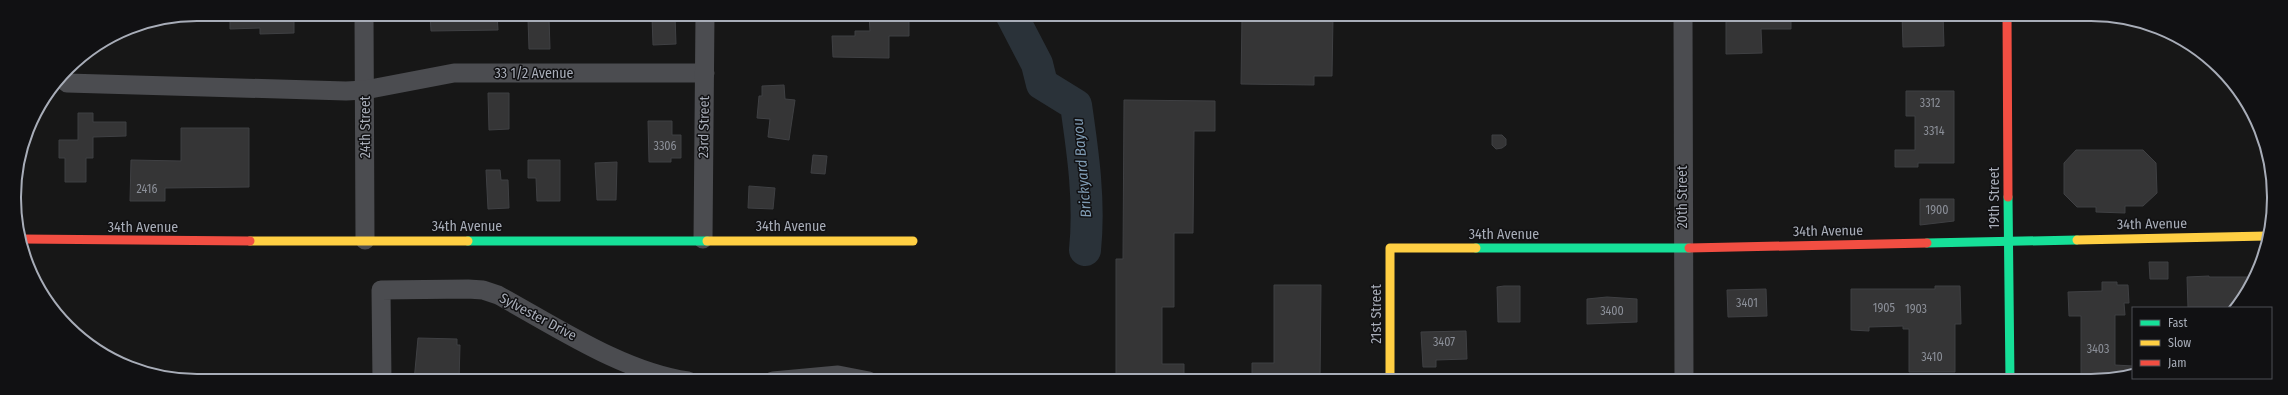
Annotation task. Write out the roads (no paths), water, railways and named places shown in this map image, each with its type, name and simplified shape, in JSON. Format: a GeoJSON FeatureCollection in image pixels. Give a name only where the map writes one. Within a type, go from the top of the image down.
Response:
{"type":"FeatureCollection","features":[{"type":"Feature","properties":{"kind":"street","name":"24th Street"},"geometry":{"type":"LineString","coordinates":[[364,21],[365,240]]}},
{"type":"Feature","properties":{"kind":"street","name":"23rd Street"},"geometry":{"type":"LineString","coordinates":[[703,240],[705,21]]}},
{"type":"Feature","properties":{"kind":"street","name":"20th Street"},"geometry":{"type":"LineString","coordinates":[[1683,21],[1682,248],[1684,374]]}},
{"type":"Feature","properties":{"kind":"street","name":"19th Street"},"geometry":{"type":"LineString","coordinates":[[2007,21],[2010,374]]}},
{"type":"Feature","properties":{"kind":"street","name":"33 1/2 Avenue"},"geometry":{"type":"LineString","coordinates":[[67,83],[346,91],[365,90],[454,73],[705,73]]}},
{"type":"Feature","properties":{"kind":"street","name":"34th Avenue"},"geometry":{"type":"LineString","coordinates":[[1390,248],[1682,248],[2263,236]]}},
{"type":"Feature","properties":{"kind":"street","name":"34th Avenue"},"geometry":{"type":"LineString","coordinates":[[26,239],[115,241],[913,241]]}},
{"type":"Feature","properties":{"kind":"street","name":"21st Street"},"geometry":{"type":"LineString","coordinates":[[1390,248],[1390,374]]}},
{"type":"Feature","properties":{"kind":"street","name":"Sylvester Drive"},"geometry":{"type":"LineString","coordinates":[[382,374],[381,290],[483,290],[498,295],[626,363],[656,374]]}},
{"type":"Feature","properties":{"kind":"waterway","name":"Brickyard Bayou"},"geometry":{"type":"LineString","coordinates":[[1015,21],[1037,64],[1042,84],[1076,105],[1086,196],[1087,214],[1085,250]]}}]}
